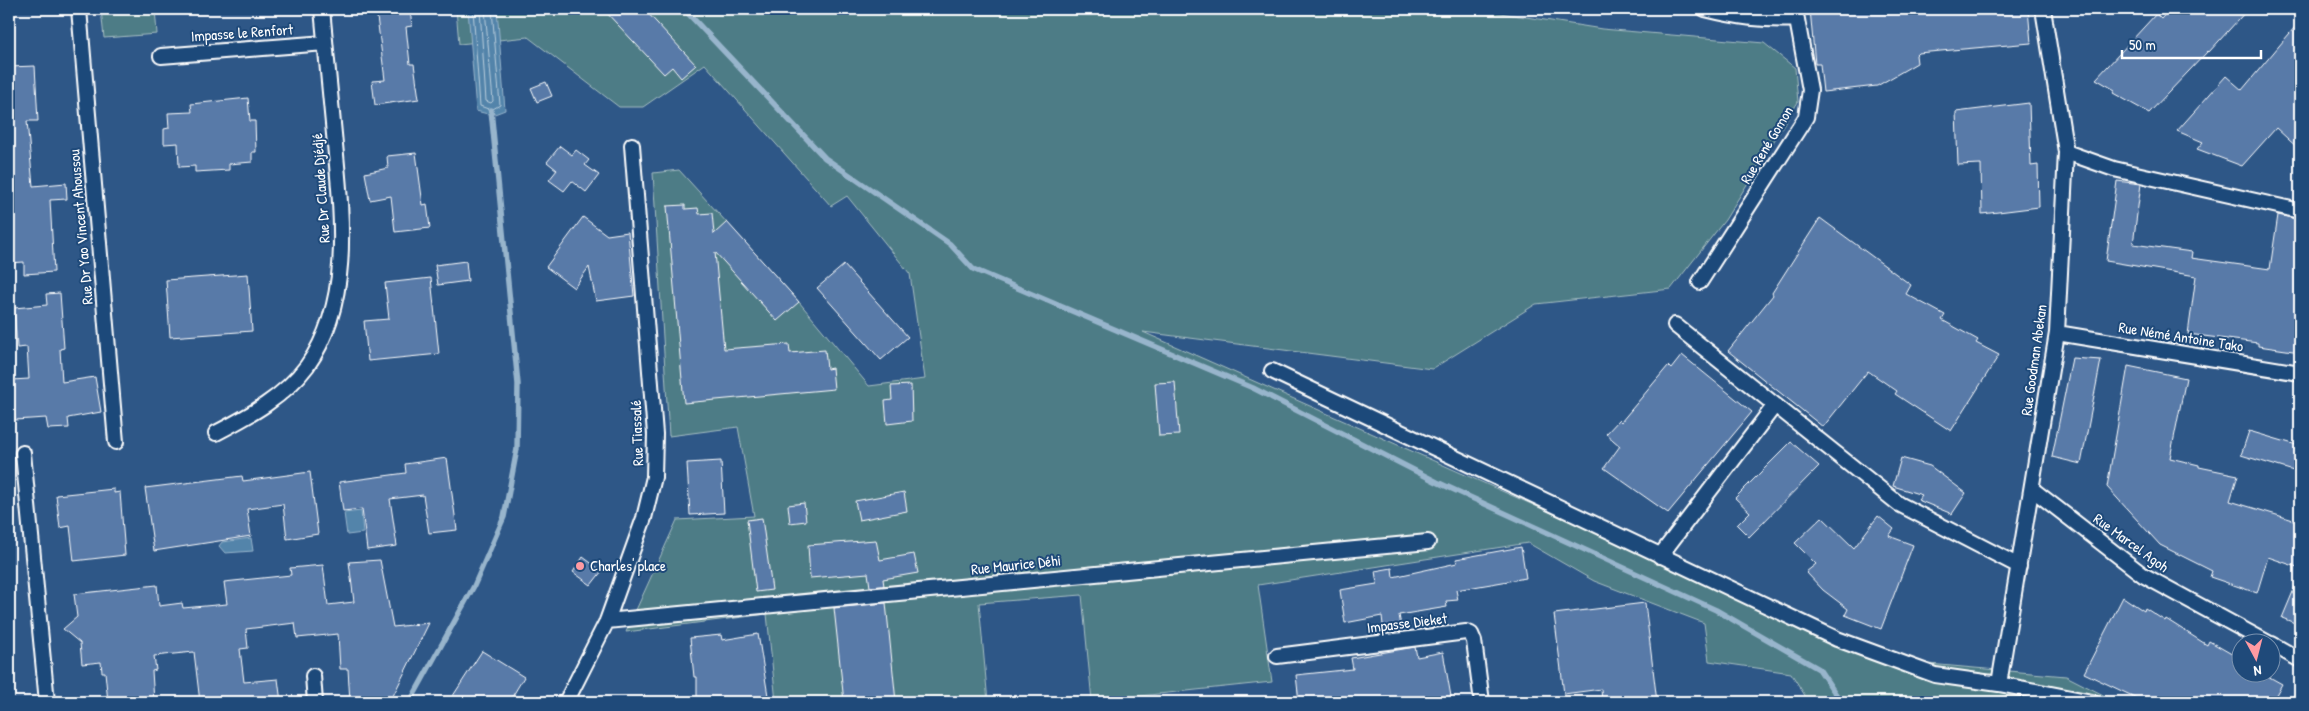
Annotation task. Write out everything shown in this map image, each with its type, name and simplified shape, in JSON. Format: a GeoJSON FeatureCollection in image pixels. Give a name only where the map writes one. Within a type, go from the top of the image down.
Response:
{"type":"FeatureCollection","features":[{"type":"Feature","properties":{"kind":"street","name":"Rue Dr Yao Vincent Ahoussou"},"geometry":{"type":"LineString","coordinates":[[79,9],[116,442]]}},
{"type":"Feature","properties":{"kind":"street","name":"Rue Dr Claude Djédjé"},"geometry":{"type":"LineString","coordinates":[[216,433],[250,415],[279,394],[306,366],[325,333],[336,294],[342,240],[322,9]]}},
{"type":"Feature","properties":{"kind":"street"},"geometry":{"type":"LineString","coordinates":[[1705,9],[1760,20],[1796,14]]}},
{"type":"Feature","properties":{"kind":"street","name":"Rue Goodman Abekan"},"geometry":{"type":"LineString","coordinates":[[1999,684],[2057,333],[2066,152],[2043,9]]}},
{"type":"Feature","properties":{"kind":"street","name":"Rue René Gomon"},"geometry":{"type":"LineString","coordinates":[[1700,282],[1806,117],[1810,90],[1796,14]]}},
{"type":"Feature","properties":{"kind":"street","name":"Impasse le Renfort"},"geometry":{"type":"LineString","coordinates":[[161,56],[325,43]]}},
{"type":"Feature","properties":{"kind":"street","name":"Rue Tiassalé"},"geometry":{"type":"LineString","coordinates":[[566,702],[607,621],[644,518],[654,477],[655,434],[632,145]]}},
{"type":"Feature","properties":{"kind":"street"},"geometry":{"type":"LineString","coordinates":[[2066,152],[2114,169],[2300,211]]}},
{"type":"Feature","properties":{"kind":"street"},"geometry":{"type":"LineString","coordinates":[[1675,326],[1899,504],[2019,566]]}},
{"type":"Feature","properties":{"kind":"street","name":"Rue Némé Antoine Tako"},"geometry":{"type":"LineString","coordinates":[[2057,333],[2300,373]]}},
{"type":"Feature","properties":{"kind":"street"},"geometry":{"type":"LineString","coordinates":[[1272,371],[1836,639],[1936,674],[2092,702]]}},
{"type":"Feature","properties":{"kind":"street"},"geometry":{"type":"LineString","coordinates":[[1660,556],[1775,405]]}},
{"type":"Feature","properties":{"kind":"street"},"geometry":{"type":"LineString","coordinates":[[23,454],[47,702]]}},
{"type":"Feature","properties":{"kind":"street","name":"Rue Marcel Agoh"},"geometry":{"type":"LineString","coordinates":[[2032,489],[2143,574],[2253,634]]}},
{"type":"Feature","properties":{"kind":"street","name":"Rue Maurice Déhi"},"geometry":{"type":"LineString","coordinates":[[607,621],[1428,542]]}},
{"type":"Feature","properties":{"kind":"street","name":"Impasse Dieket"},"geometry":{"type":"LineString","coordinates":[[1277,656],[1466,632],[1471,634],[1474,641],[1482,702]]}},
{"type":"Feature","properties":{"kind":"street","name":"Rue Marcel Agoh"},"geometry":{"type":"LineString","coordinates":[[2282,650],[2300,660]]}},
{"type":"Feature","properties":{"kind":"street"},"geometry":{"type":"LineString","coordinates":[[313,676],[315,702]]}},
{"type":"Feature","properties":{"kind":"green space"},"geometry":{"type":"Polygon","coordinates":[[[101,9],[155,9],[157,34],[104,38],[101,9]]]}},
{"type":"Feature","properties":{"kind":"green space"},"geometry":{"type":"Polygon","coordinates":[[[456,9],[1475,9],[1602,29],[1764,43],[1795,68],[1798,102],[1725,220],[1671,289],[1536,304],[1432,369],[1143,332],[1883,660],[2066,676],[2117,702],[1809,702],[1791,673],[1709,661],[1704,623],[1594,581],[1528,543],[1258,585],[1272,682],[1092,701],[1082,595],[979,603],[988,702],[776,702],[767,614],[626,632],[677,520],[754,516],[738,427],[669,436],[653,173],[679,170],[799,302],[869,386],[925,379],[910,274],[847,196],[831,206],[705,64],[643,107],[619,107],[528,37],[459,44],[456,9]]]}},
{"type":"Feature","properties":{"kind":"water"},"geometry":{"type":"Polygon","coordinates":[[[468,9],[497,9],[505,110],[492,115],[476,111],[468,9]]]}},
{"type":"Feature","properties":{"kind":"water"},"geometry":{"type":"Polygon","coordinates":[[[361,511],[363,533],[347,535],[344,513],[361,511]]]}},
{"type":"Feature","properties":{"kind":"water"},"geometry":{"type":"Polygon","coordinates":[[[251,538],[253,551],[225,553],[219,546],[222,542],[251,538]]]}},
{"type":"Feature","properties":{"kind":"building"},"geometry":{"type":"Polygon","coordinates":[[[376,9],[410,9],[412,26],[406,27],[410,64],[414,64],[419,99],[375,105],[372,81],[385,80],[376,9]]]}},
{"type":"Feature","properties":{"kind":"building"},"geometry":{"type":"Polygon","coordinates":[[[603,9],[644,9],[696,65],[681,78],[672,67],[664,74],[603,9]]]}},
{"type":"Feature","properties":{"kind":"building"},"geometry":{"type":"Polygon","coordinates":[[[1810,9],[1886,9],[1887,14],[1958,9],[2028,9],[2031,43],[1918,53],[1916,55],[1917,63],[1877,86],[1823,92],[1820,64],[1815,64],[1810,9]]]}},
{"type":"Feature","properties":{"kind":"building"},"geometry":{"type":"Polygon","coordinates":[[[2170,9],[2248,9],[2149,113],[2113,93],[2115,90],[2096,79],[2156,14],[2161,19],[2170,9]]]}},
{"type":"Feature","properties":{"kind":"building"},"geometry":{"type":"Polygon","coordinates":[[[2300,21],[2300,150],[2276,128],[2242,166],[2197,149],[2203,142],[2177,131],[2226,76],[2242,90],[2300,21]]]}},
{"type":"Feature","properties":{"kind":"building"},"geometry":{"type":"Polygon","coordinates":[[[35,66],[38,121],[27,121],[33,186],[66,183],[67,199],[50,200],[54,272],[24,274],[24,262],[9,263],[9,67],[35,66]]]}},
{"type":"Feature","properties":{"kind":"building"},"geometry":{"type":"Polygon","coordinates":[[[546,82],[552,96],[537,102],[531,88],[546,82]]]}},
{"type":"Feature","properties":{"kind":"building"},"geometry":{"type":"Polygon","coordinates":[[[248,98],[250,121],[255,121],[256,152],[252,152],[252,162],[229,164],[229,170],[195,172],[195,166],[179,167],[178,143],[164,144],[164,129],[169,128],[168,113],[192,112],[191,104],[248,98]]]}},
{"type":"Feature","properties":{"kind":"building"},"geometry":{"type":"Polygon","coordinates":[[[2029,103],[2031,166],[2038,165],[2039,207],[1982,214],[1981,164],[1958,165],[1956,112],[2029,103]]]}},
{"type":"Feature","properties":{"kind":"building"},"geometry":{"type":"Polygon","coordinates":[[[560,146],[572,155],[576,150],[589,160],[585,165],[599,175],[586,192],[572,181],[564,191],[549,180],[557,170],[547,162],[560,146]]]}},
{"type":"Feature","properties":{"kind":"building"},"geometry":{"type":"Polygon","coordinates":[[[416,153],[423,205],[427,204],[430,228],[395,232],[391,196],[370,200],[365,173],[388,168],[387,156],[416,153]]]}},
{"type":"Feature","properties":{"kind":"building"},"geometry":{"type":"Polygon","coordinates":[[[2117,181],[2141,184],[2133,244],[2192,252],[2191,258],[2270,269],[2278,215],[2300,220],[2300,352],[2258,346],[2258,343],[2188,334],[2196,276],[2106,261],[2117,181]]]}},
{"type":"Feature","properties":{"kind":"building"},"geometry":{"type":"Polygon","coordinates":[[[685,205],[685,209],[698,208],[699,214],[712,213],[714,234],[727,222],[799,302],[777,321],[715,252],[724,349],[789,344],[790,353],[825,350],[827,369],[832,368],[834,389],[684,403],[667,206],[685,205]]]}},
{"type":"Feature","properties":{"kind":"building"},"geometry":{"type":"Polygon","coordinates":[[[583,217],[607,235],[628,232],[634,296],[596,301],[589,267],[574,288],[546,267],[583,217]]]}},
{"type":"Feature","properties":{"kind":"building"},"geometry":{"type":"Polygon","coordinates":[[[1820,218],[1911,285],[1906,294],[1945,315],[1942,320],[1978,340],[1976,343],[1999,355],[1951,431],[1895,394],[1897,391],[1868,371],[1823,427],[1728,351],[1773,295],[1772,293],[1820,218]]]}},
{"type":"Feature","properties":{"kind":"building"},"geometry":{"type":"Polygon","coordinates":[[[466,261],[468,281],[438,285],[435,265],[466,261]]]}},
{"type":"Feature","properties":{"kind":"building"},"geometry":{"type":"Polygon","coordinates":[[[844,265],[908,337],[881,360],[817,288],[844,265]]]}},
{"type":"Feature","properties":{"kind":"building"},"geometry":{"type":"Polygon","coordinates":[[[248,274],[252,331],[170,337],[166,280],[248,274]]]}},
{"type":"Feature","properties":{"kind":"building"},"geometry":{"type":"Polygon","coordinates":[[[431,278],[439,354],[368,361],[364,321],[389,319],[385,283],[431,278]]]}},
{"type":"Feature","properties":{"kind":"building"},"geometry":{"type":"Polygon","coordinates":[[[60,293],[64,348],[60,349],[62,382],[95,377],[101,412],[68,418],[69,428],[48,429],[46,418],[15,420],[12,380],[29,379],[27,347],[17,348],[14,308],[47,305],[46,294],[60,293]]]}},
{"type":"Feature","properties":{"kind":"building"},"geometry":{"type":"Polygon","coordinates":[[[1682,355],[1752,412],[1668,513],[1604,468],[1620,446],[1606,434],[1619,420],[1621,422],[1668,366],[1671,369],[1682,355]]]}},
{"type":"Feature","properties":{"kind":"building"},"geometry":{"type":"Polygon","coordinates":[[[2072,358],[2101,360],[2081,464],[2052,457],[2072,358]]]}},
{"type":"Feature","properties":{"kind":"building"},"geometry":{"type":"Polygon","coordinates":[[[2128,366],[2186,378],[2170,458],[2199,465],[2199,467],[2238,475],[2230,501],[2300,522],[2300,568],[2268,557],[2257,593],[2210,577],[2212,571],[2160,545],[2107,487],[2128,366]]]}},
{"type":"Feature","properties":{"kind":"building"},"geometry":{"type":"Polygon","coordinates":[[[1175,382],[1179,435],[1159,436],[1155,383],[1175,382]]]}},
{"type":"Feature","properties":{"kind":"building"},"geometry":{"type":"Polygon","coordinates":[[[911,385],[912,421],[887,424],[885,401],[892,400],[891,386],[911,385]]]}},
{"type":"Feature","properties":{"kind":"building"},"geometry":{"type":"Polygon","coordinates":[[[2249,431],[2300,446],[2300,473],[2241,455],[2249,431]]]}},
{"type":"Feature","properties":{"kind":"building"},"geometry":{"type":"Polygon","coordinates":[[[1791,442],[1819,466],[1749,537],[1737,525],[1750,512],[1735,498],[1791,442]]]}},
{"type":"Feature","properties":{"kind":"building"},"geometry":{"type":"Polygon","coordinates":[[[447,458],[457,530],[429,533],[423,495],[390,499],[397,546],[367,550],[362,509],[343,511],[339,482],[406,473],[405,464],[447,458]]]}},
{"type":"Feature","properties":{"kind":"building"},"geometry":{"type":"Polygon","coordinates":[[[1901,458],[1930,466],[1966,493],[1952,514],[1918,500],[1922,495],[1893,486],[1901,458]]]}},
{"type":"Feature","properties":{"kind":"building"},"geometry":{"type":"Polygon","coordinates":[[[721,461],[724,513],[690,515],[687,463],[721,461]]]}},
{"type":"Feature","properties":{"kind":"building"},"geometry":{"type":"Polygon","coordinates":[[[310,472],[318,534],[287,539],[283,504],[247,509],[251,536],[154,551],[145,488],[242,476],[243,481],[310,472]]]}},
{"type":"Feature","properties":{"kind":"building"},"geometry":{"type":"Polygon","coordinates":[[[114,489],[114,493],[120,492],[125,555],[74,561],[70,526],[60,528],[56,495],[114,489]]]}},
{"type":"Feature","properties":{"kind":"building"},"geometry":{"type":"Polygon","coordinates":[[[904,492],[907,511],[859,520],[855,501],[904,492]]]}},
{"type":"Feature","properties":{"kind":"building"},"geometry":{"type":"Polygon","coordinates":[[[804,503],[806,521],[790,523],[788,505],[804,503]]]}},
{"type":"Feature","properties":{"kind":"building"},"geometry":{"type":"Polygon","coordinates":[[[1878,516],[1894,529],[1889,536],[1913,545],[1881,629],[1845,615],[1848,609],[1823,590],[1806,572],[1816,564],[1795,543],[1822,517],[1854,548],[1878,516]]]}},
{"type":"Feature","properties":{"kind":"building"},"geometry":{"type":"Polygon","coordinates":[[[762,518],[772,590],[756,592],[747,520],[762,518]]]}},
{"type":"Feature","properties":{"kind":"building"},"geometry":{"type":"Polygon","coordinates":[[[876,540],[880,560],[914,554],[918,573],[883,579],[884,586],[870,587],[868,573],[810,578],[808,545],[876,540]]]}},
{"type":"Feature","properties":{"kind":"building"},"geometry":{"type":"Polygon","coordinates":[[[1521,547],[1526,578],[1456,590],[1458,600],[1446,601],[1447,607],[1399,615],[1402,631],[1384,634],[1382,616],[1345,623],[1340,590],[1377,584],[1375,571],[1392,568],[1393,577],[1457,563],[1456,559],[1521,547]]]}},
{"type":"Feature","properties":{"kind":"building"},"geometry":{"type":"Polygon","coordinates":[[[583,557],[602,571],[591,585],[573,572],[583,557]]]}},
{"type":"Feature","properties":{"kind":"building"},"geometry":{"type":"Polygon","coordinates":[[[380,560],[393,627],[429,623],[390,702],[350,702],[348,669],[340,669],[338,634],[297,638],[295,623],[246,629],[248,648],[240,649],[244,682],[278,679],[281,702],[200,702],[194,652],[154,656],[156,670],[152,671],[154,702],[108,702],[105,672],[102,672],[101,662],[82,664],[80,643],[63,629],[77,617],[74,594],[157,585],[159,606],[182,603],[183,608],[227,604],[224,582],[291,575],[290,568],[323,565],[328,605],[354,602],[349,562],[380,560]]]}},
{"type":"Feature","properties":{"kind":"building"},"geometry":{"type":"Polygon","coordinates":[[[2300,575],[2300,625],[2282,618],[2300,575]]]}},
{"type":"Feature","properties":{"kind":"building"},"geometry":{"type":"Polygon","coordinates":[[[2123,597],[2144,611],[2145,608],[2165,621],[2166,619],[2207,645],[2209,641],[2232,654],[2232,684],[2282,684],[2272,702],[2178,702],[2167,696],[2164,702],[2145,702],[2084,673],[2123,597]]]}},
{"type":"Feature","properties":{"kind":"building"},"geometry":{"type":"Polygon","coordinates":[[[886,603],[896,702],[844,702],[834,608],[886,603]]]}},
{"type":"Feature","properties":{"kind":"building"},"geometry":{"type":"Polygon","coordinates":[[[1645,603],[1657,702],[1602,702],[1601,689],[1564,694],[1554,614],[1645,603]]]}},
{"type":"Feature","properties":{"kind":"building"},"geometry":{"type":"Polygon","coordinates":[[[758,634],[769,702],[697,702],[697,677],[694,677],[690,638],[721,635],[722,640],[758,634]]]}},
{"type":"Feature","properties":{"kind":"building"},"geometry":{"type":"Polygon","coordinates":[[[1415,647],[1417,657],[1443,652],[1452,702],[1391,702],[1390,697],[1359,702],[1299,702],[1296,675],[1353,669],[1351,658],[1415,647]]]}},
{"type":"Feature","properties":{"kind":"building"},"geometry":{"type":"Polygon","coordinates":[[[482,651],[524,677],[509,702],[449,702],[482,651]]]}},
{"type":"Feature","properties":{"kind":"waterway"},"geometry":{"type":"LineString","coordinates":[[684,9],[825,158],[950,244],[973,269],[1253,388],[1437,482],[1716,610],[1819,669],[1841,702]]}},
{"type":"Feature","properties":{"kind":"waterway"},"geometry":{"type":"LineString","coordinates":[[410,702],[474,586],[504,517],[517,449],[518,384],[491,110]]}},
{"type":"Feature","properties":{"kind":"place","name":"Charles' place"},"geometry":{"type":"Point","coordinates":[580,566]}}]}
